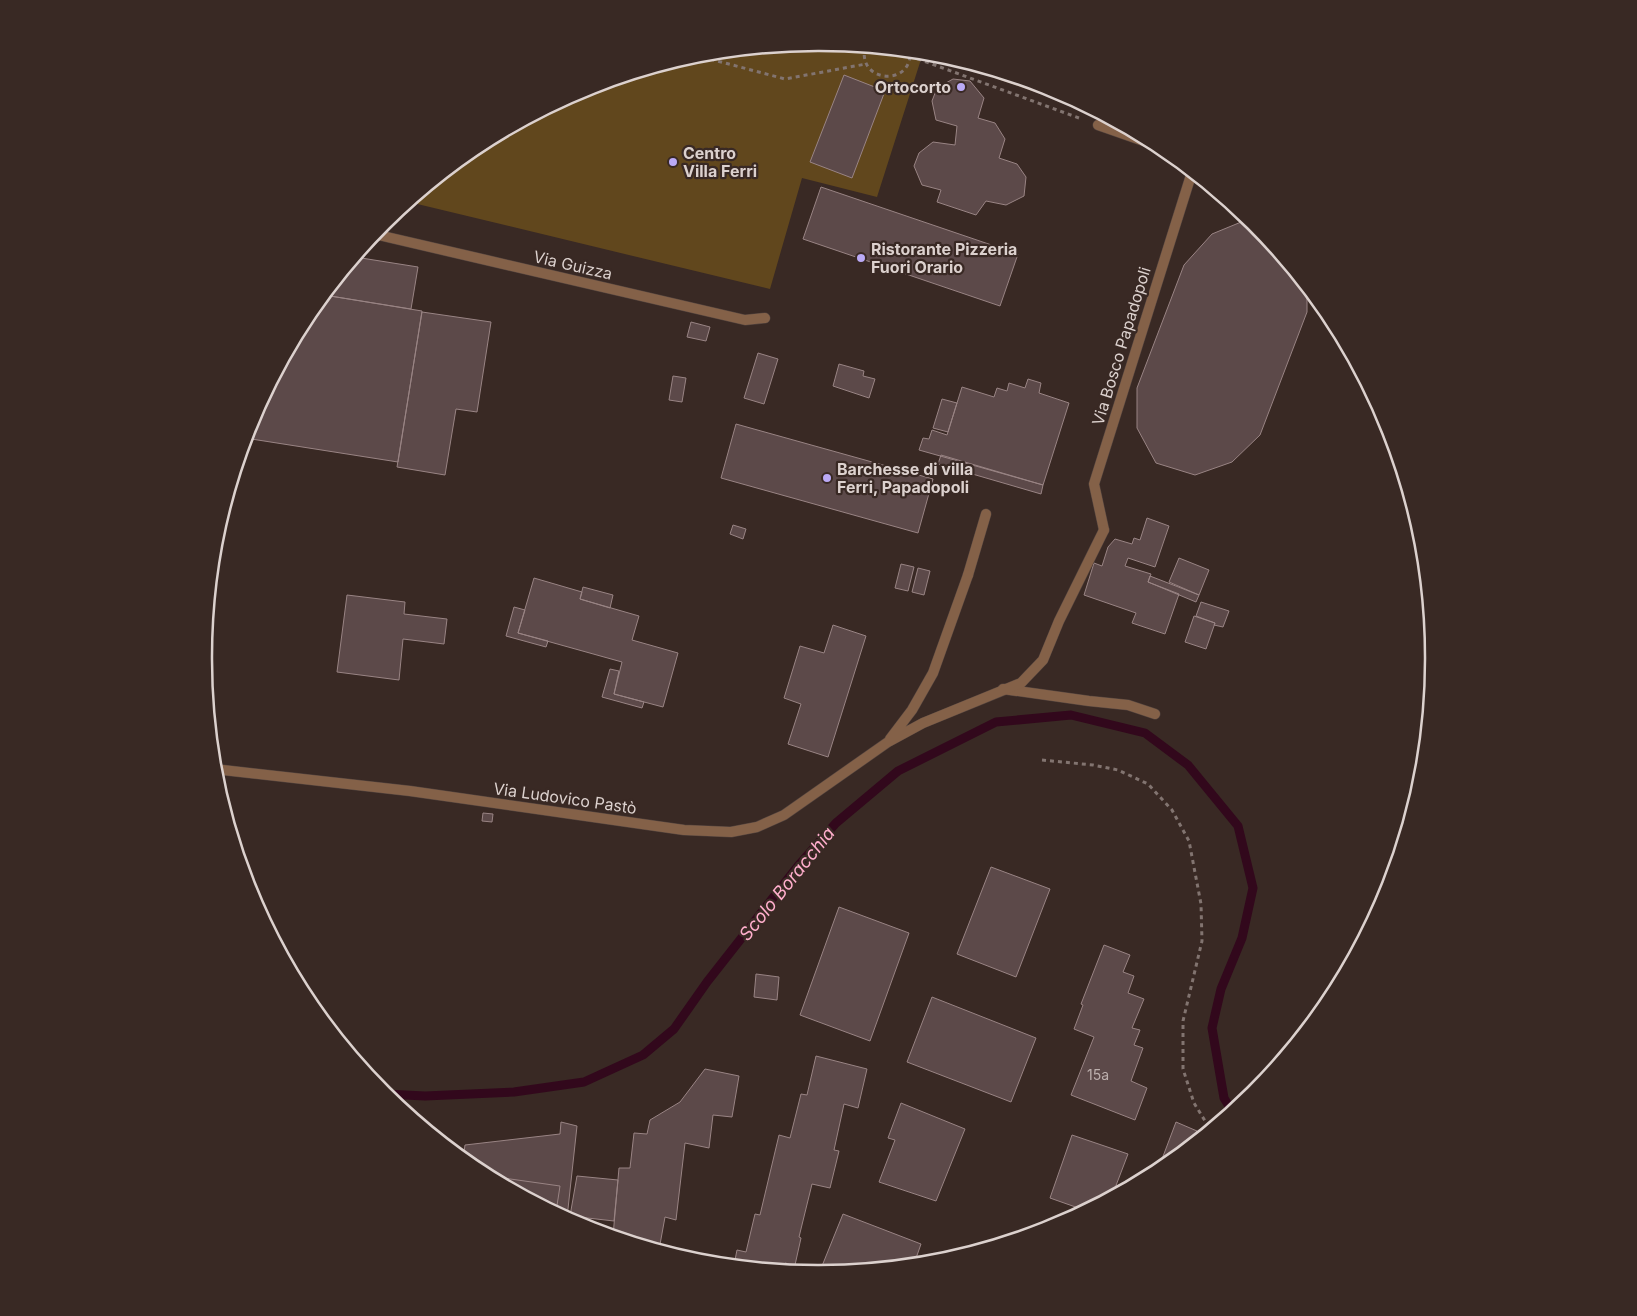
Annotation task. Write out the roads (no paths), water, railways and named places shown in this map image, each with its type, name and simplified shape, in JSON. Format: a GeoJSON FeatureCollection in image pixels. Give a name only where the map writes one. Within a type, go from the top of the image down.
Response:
{"type":"FeatureCollection","features":[{"type":"Feature","properties":{"kind":"street"},"geometry":{"type":"LineString","coordinates":[[1098,125],[1119,131]]}},
{"type":"Feature","properties":{"kind":"street","name":"Via Bosco Papadopoli"},"geometry":{"type":"LineString","coordinates":[[1104,530],[1094,484],[1190,179]]}},
{"type":"Feature","properties":{"kind":"street","name":"Via Guizza"},"geometry":{"type":"LineString","coordinates":[[383,236],[745,320],[765,318]]}},
{"type":"Feature","properties":{"kind":"street","name":"Via Ludovico Pastò"},"geometry":{"type":"LineString","coordinates":[[888,742],[912,710],[933,673],[968,575],[986,514]]}},
{"type":"Feature","properties":{"kind":"street","name":"Via Ludovico Pastò"},"geometry":{"type":"LineString","coordinates":[[222,770],[410,791],[684,830],[731,832],[756,827],[784,815],[888,742],[923,723],[1021,683],[1043,660],[1059,621],[1104,530]]}},
{"type":"Feature","properties":{"kind":"street"},"geometry":{"type":"LineString","coordinates":[[1003,689],[1089,702],[1128,704],[1155,714]]}},
{"type":"Feature","properties":{"kind":"waterway","name":"Scolo Boracchia"},"geometry":{"type":"LineString","coordinates":[[397,1095],[425,1096],[514,1092],[584,1082],[643,1055],[674,1029],[707,982],[798,866],[836,823],[898,771],[996,722],[1071,715],[1145,733],[1188,765],[1238,826],[1253,888],[1242,938],[1221,989],[1212,1028],[1224,1098],[1228,1105]]}},
{"type":"Feature","properties":{"kind":"place","name":"Ortocorto"},"geometry":{"type":"Point","coordinates":[961,87]}},
{"type":"Feature","properties":{"kind":"place","name":"Centro Villa Ferri"},"geometry":{"type":"Point","coordinates":[673,162]}},
{"type":"Feature","properties":{"kind":"place","name":"Ristorante Pizzeria Fuori Orario"},"geometry":{"type":"Point","coordinates":[861,258]}},
{"type":"Feature","properties":{"kind":"place","name":"Barchesse di villa Ferri, Papadopoli"},"geometry":{"type":"Point","coordinates":[827,478]}}]}
